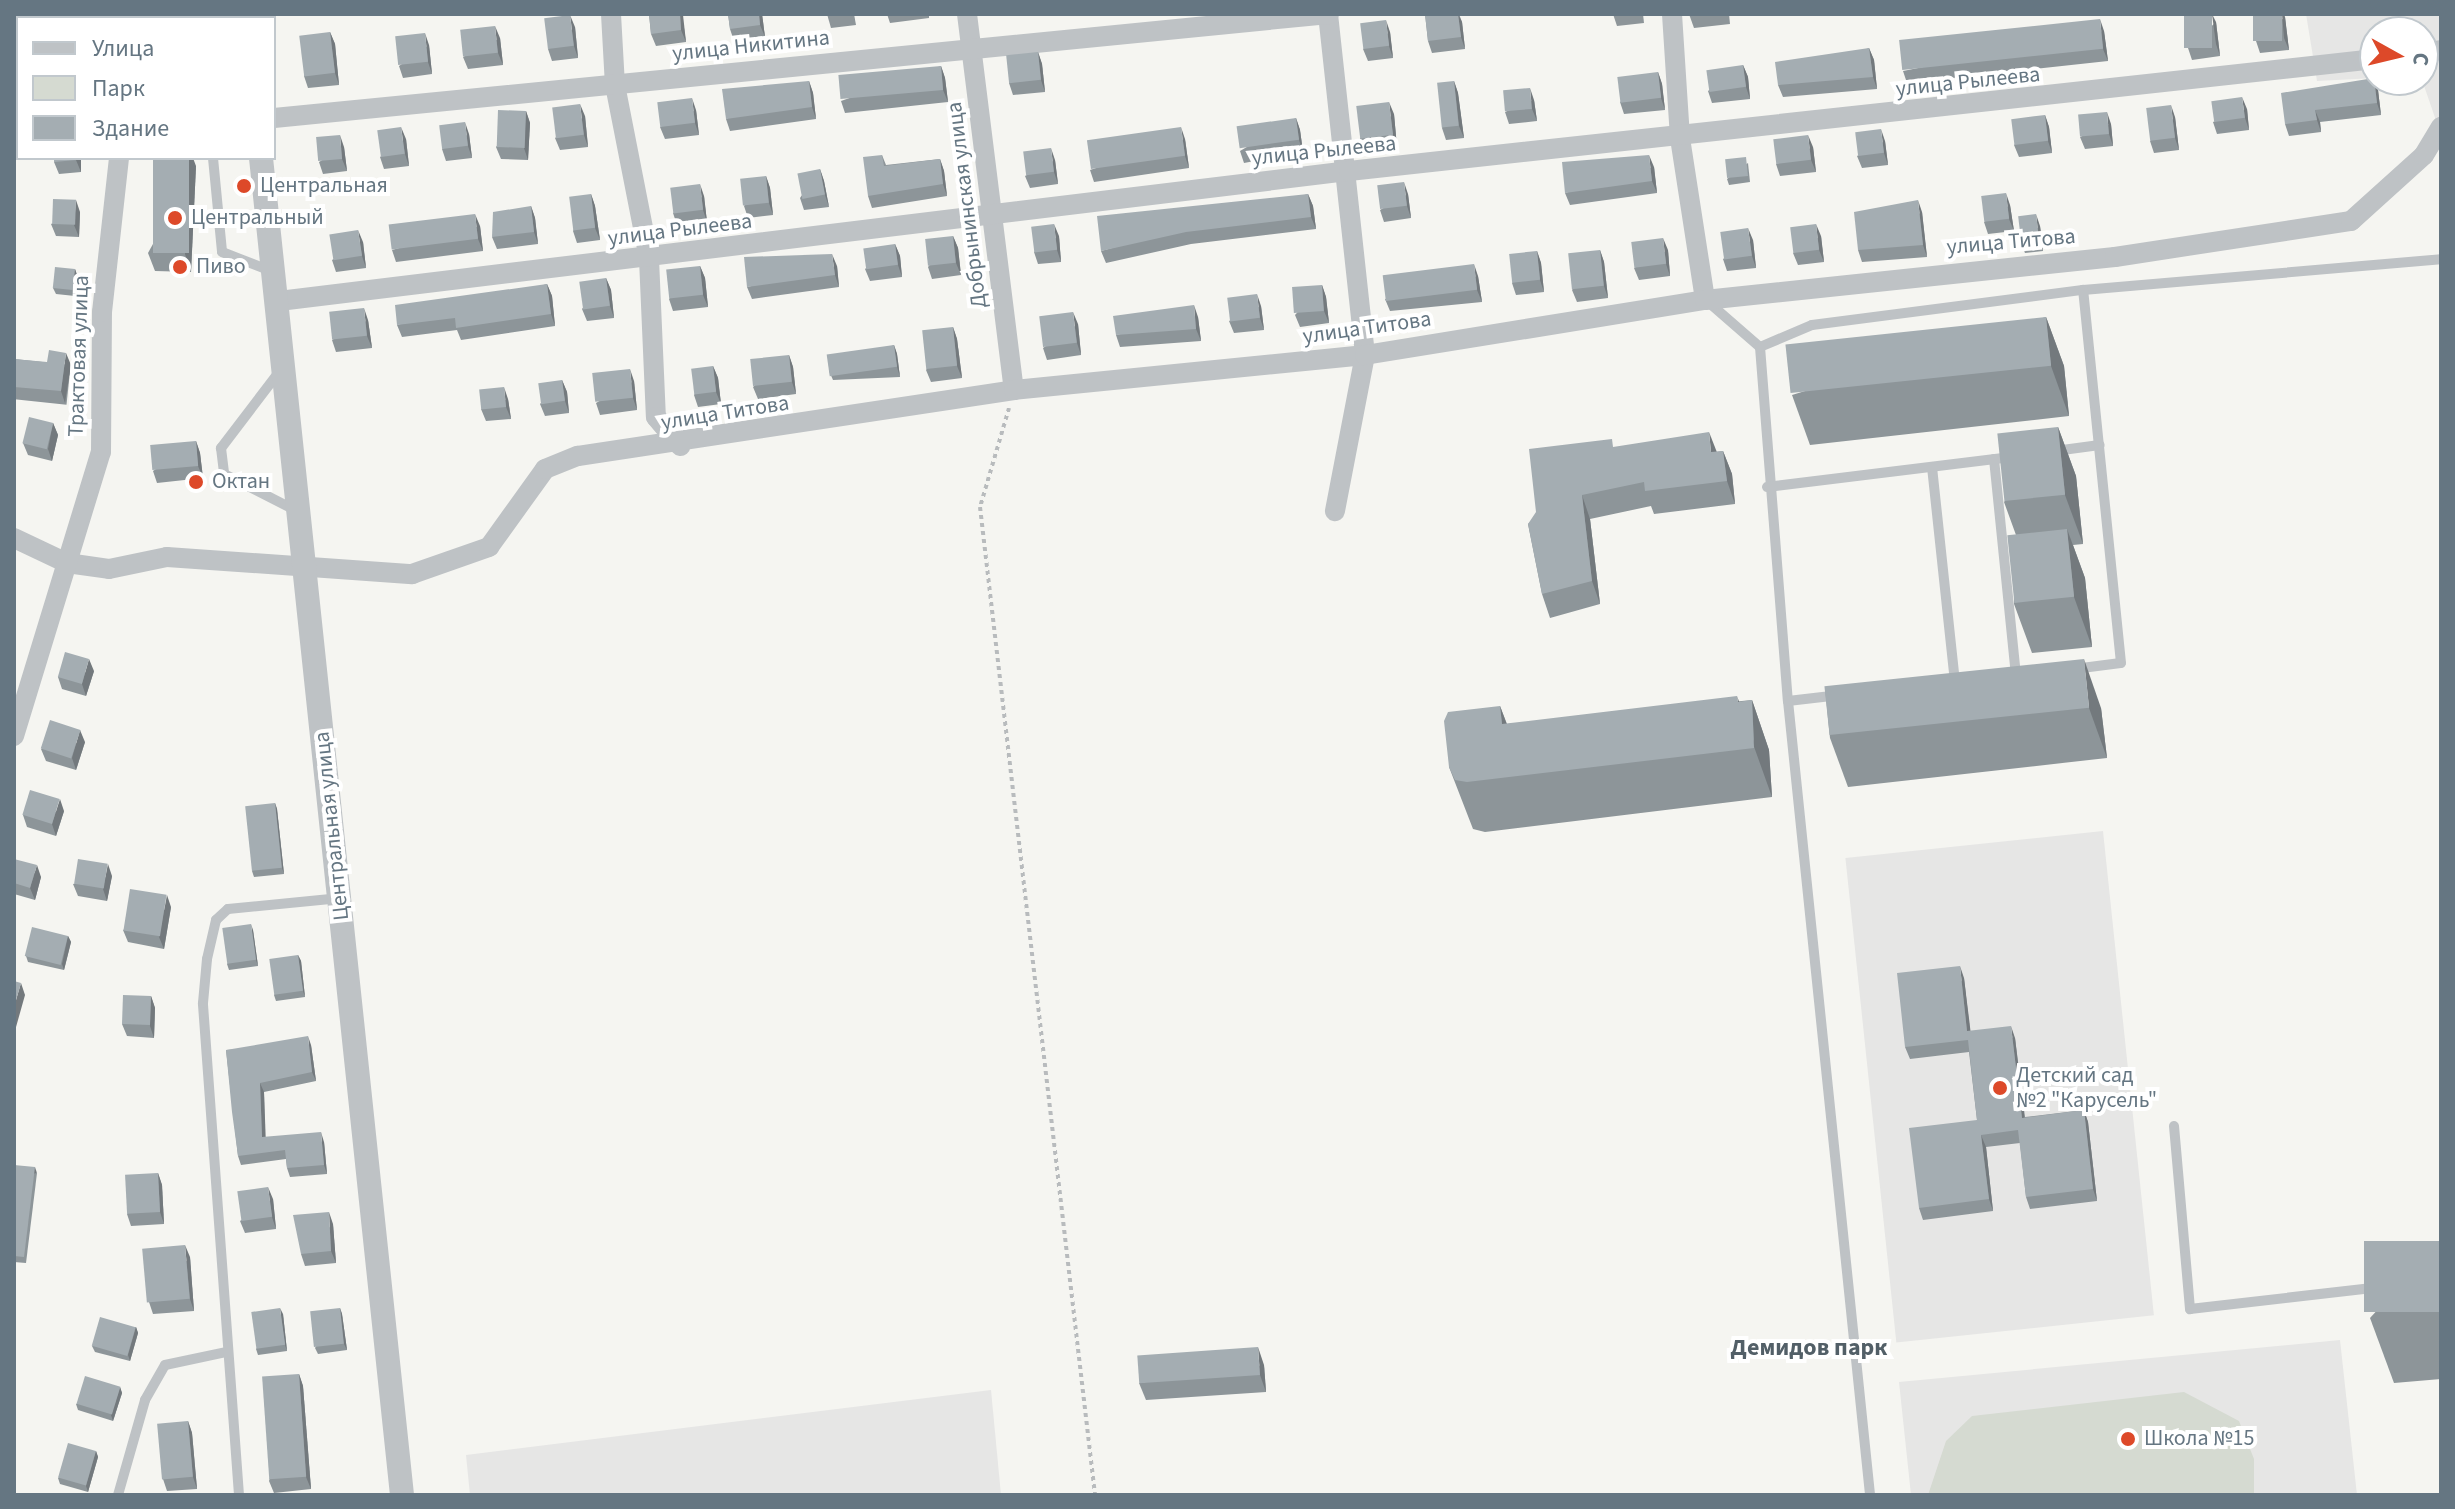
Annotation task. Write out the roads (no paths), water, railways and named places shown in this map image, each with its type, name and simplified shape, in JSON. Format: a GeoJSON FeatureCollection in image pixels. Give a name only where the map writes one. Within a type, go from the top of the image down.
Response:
{"type":"FeatureCollection","features":[{"type":"Feature","properties":{"kind":"street"},"geometry":{"type":"LineString","coordinates":[[611,14],[615,85],[649,259],[656,417],[680,446]]}},
{"type":"Feature","properties":{"kind":"street","name":"Добрынинская улица"},"geometry":{"type":"LineString","coordinates":[[967,14],[1014,390]]}},
{"type":"Feature","properties":{"kind":"street"},"geometry":{"type":"LineString","coordinates":[[1328,14],[1349,171],[1365,355],[1335,511]]}},
{"type":"Feature","properties":{"kind":"street","name":"улица Никитина"},"geometry":{"type":"LineString","coordinates":[[276,118],[615,85],[972,45],[1328,14]]}},
{"type":"Feature","properties":{"kind":"street"},"geometry":{"type":"LineString","coordinates":[[1672,14],[1680,138],[1705,300]]}},
{"type":"Feature","properties":{"kind":"street","name":"улица Рылеева"},"geometry":{"type":"LineString","coordinates":[[279,301],[649,259],[1349,171],[1680,138],[2359,61]]}},
{"type":"Feature","properties":{"kind":"street","name":"улица Титова"},"geometry":{"type":"LineString","coordinates":[[14,538],[67,563],[109,569],[167,557],[412,574],[489,547],[545,469],[578,456],[680,446],[1014,390],[1365,355],[1705,300],[2115,257],[2351,221],[2424,155],[2441,127]]}},
{"type":"Feature","properties":{"kind":"street","name":"Трактовая улица"},"geometry":{"type":"LineString","coordinates":[[14,736],[101,452],[102,312],[119,160]]}},
{"type":"Feature","properties":{"kind":"street","name":"Центральная улица"},"geometry":{"type":"LineString","coordinates":[[261,160],[278,275],[297,511],[402,1495]]}},
{"type":"Feature","properties":{"kind":"lane"},"geometry":{"type":"LineString","coordinates":[[213,160],[222,252],[278,275]]}},
{"type":"Feature","properties":{"kind":"lane"},"geometry":{"type":"LineString","coordinates":[[1760,347],[1812,325],[2083,290],[2441,259]]}},
{"type":"Feature","properties":{"kind":"lane"},"geometry":{"type":"LineString","coordinates":[[2061,670],[2121,663],[2083,290]]}},
{"type":"Feature","properties":{"kind":"lane"},"geometry":{"type":"LineString","coordinates":[[1705,300],[1760,347],[1767,487],[1870,1495]]}},
{"type":"Feature","properties":{"kind":"lane"},"geometry":{"type":"LineString","coordinates":[[285,364],[221,448],[222,461],[224,474],[297,511]]}},
{"type":"Feature","properties":{"kind":"lane"},"geometry":{"type":"LineString","coordinates":[[2040,453],[2100,445]]}},
{"type":"Feature","properties":{"kind":"lane"},"geometry":{"type":"LineString","coordinates":[[1767,487],[2024,455]]}},
{"type":"Feature","properties":{"kind":"lane"},"geometry":{"type":"LineString","coordinates":[[1994,459],[2016,675]]}},
{"type":"Feature","properties":{"kind":"lane"},"geometry":{"type":"LineString","coordinates":[[1932,467],[1955,682]]}},
{"type":"Feature","properties":{"kind":"lane"},"geometry":{"type":"LineString","coordinates":[[2001,677],[2031,674]]}},
{"type":"Feature","properties":{"kind":"lane"},"geometry":{"type":"LineString","coordinates":[[1940,684],[1971,681]]}},
{"type":"Feature","properties":{"kind":"lane"},"geometry":{"type":"LineString","coordinates":[[1788,701],[1849,694]]}},
{"type":"Feature","properties":{"kind":"lane"},"geometry":{"type":"LineString","coordinates":[[239,1495],[226,1352],[203,1003],[216,920],[228,909],[340,898]]}},
{"type":"Feature","properties":{"kind":"lane"},"geometry":{"type":"LineString","coordinates":[[2174,1126],[2190,1309],[2394,1285]]}},
{"type":"Feature","properties":{"kind":"lane"},"geometry":{"type":"LineString","coordinates":[[118,1495],[145,1400],[165,1365],[226,1352]]}},
{"type":"Feature","properties":{"kind":"place","name":"Центральная"},"geometry":{"type":"Point","coordinates":[244,186]}},
{"type":"Feature","properties":{"kind":"place","name":"Центральный"},"geometry":{"type":"Point","coordinates":[175,218]}},
{"type":"Feature","properties":{"kind":"place","name":"Пиво"},"geometry":{"type":"Point","coordinates":[180,267]}},
{"type":"Feature","properties":{"kind":"place","name":"Октан"},"geometry":{"type":"Point","coordinates":[196,482]}},
{"type":"Feature","properties":{"kind":"place","name":"Детский сад №2 \"Карусель\""},"geometry":{"type":"Point","coordinates":[2000,1088]}},
{"type":"Feature","properties":{"kind":"place","name":"Школа №15"},"geometry":{"type":"Point","coordinates":[2128,1439]}},
{"type":"Feature","properties":{"kind":"district","name":"Демидов парк"},"geometry":{"type":"Point","coordinates":[1809,1348]}}]}
